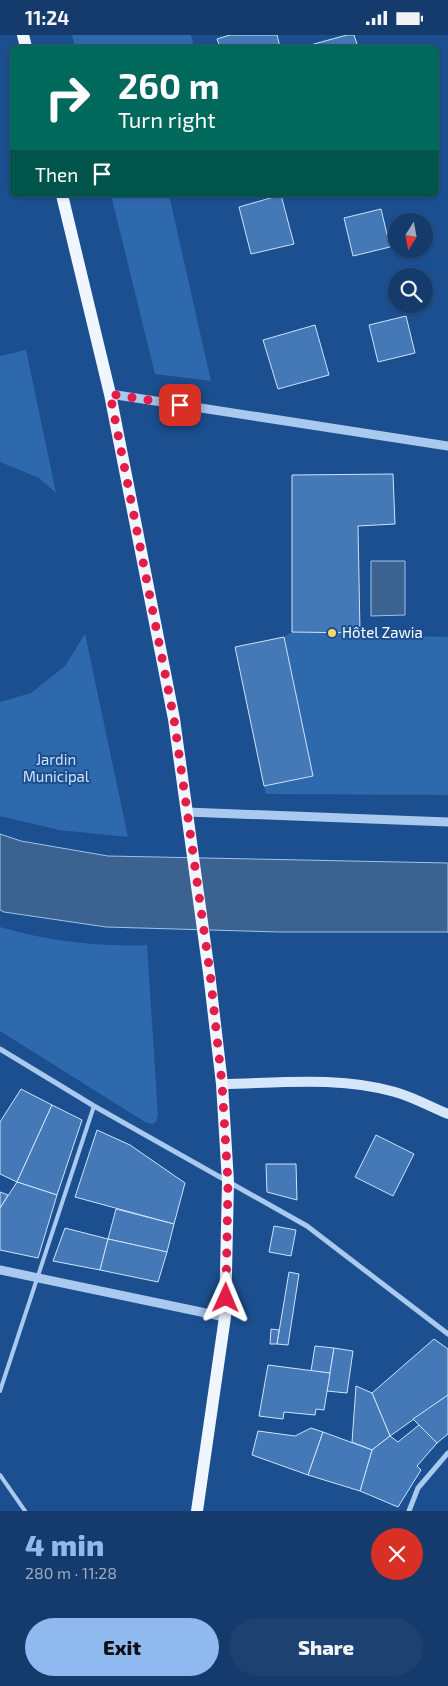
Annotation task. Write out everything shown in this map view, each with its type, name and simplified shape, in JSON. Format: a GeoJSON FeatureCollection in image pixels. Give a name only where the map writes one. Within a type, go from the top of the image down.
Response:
{"type":"FeatureCollection","features":[{"type":"Feature","properties":{"kind":"main road"},"geometry":{"type":"LineString","coordinates":[[62,197],[110,394],[174,719],[210,973],[222,1084],[228,1182],[225,1317],[197,1511]]}},
{"type":"Feature","properties":{"kind":"main road"},"geometry":{"type":"LineString","coordinates":[[222,1084],[312,1082],[350,1085],[394,1092],[448,1114]]}},
{"type":"Feature","properties":{"kind":"street"},"geometry":{"type":"LineString","coordinates":[[110,394],[448,446]]}},
{"type":"Feature","properties":{"kind":"street"},"geometry":{"type":"LineString","coordinates":[[187,812],[448,822]]}},
{"type":"Feature","properties":{"kind":"street"},"geometry":{"type":"LineString","coordinates":[[0,1049],[94,1106],[307,1226],[448,1334]]}},
{"type":"Feature","properties":{"kind":"street"},"geometry":{"type":"LineString","coordinates":[[0,1270],[225,1317]]}},
{"type":"Feature","properties":{"kind":"street"},"geometry":{"type":"LineString","coordinates":[[408,1511],[418,1488],[448,1453]]}},
{"type":"Feature","properties":{"kind":"lane"},"geometry":{"type":"LineString","coordinates":[[0,1391],[39,1278],[94,1106]]}},
{"type":"Feature","properties":{"kind":"lane"},"geometry":{"type":"LineString","coordinates":[[0,1475],[26,1511]]}},
{"type":"Feature","properties":{"kind":"green space"},"geometry":{"type":"Polygon","coordinates":[[[72,35],[191,35],[194,45],[74,45],[72,35]]]}},
{"type":"Feature","properties":{"kind":"green space"},"geometry":{"type":"Polygon","coordinates":[[[111,197],[169,197],[211,381],[155,374],[111,197]]]}},
{"type":"Feature","properties":{"kind":"green space"},"geometry":{"type":"Polygon","coordinates":[[[26,350],[56,493],[39,478],[0,462],[0,356],[26,350]]]}},
{"type":"Feature","properties":{"kind":"green space"},"geometry":{"type":"Polygon","coordinates":[[[292,632],[448,637],[448,795],[266,794],[264,786],[313,776],[284,637],[292,632]]]}},
{"type":"Feature","properties":{"kind":"green space","name":"Jardin Municipal"},"geometry":{"type":"Polygon","coordinates":[[[85,634],[128,837],[59,830],[0,816],[0,702],[31,693],[65,666],[85,634]]]}},
{"type":"Feature","properties":{"kind":"green space"},"geometry":{"type":"Polygon","coordinates":[[[0,927],[36,936],[73,942],[147,945],[158,1116],[156,1122],[152,1124],[145,1122],[0,1031],[0,927]]]}},
{"type":"Feature","properties":{"kind":"shaded area"},"geometry":{"type":"Polygon","coordinates":[[[371,561],[405,561],[405,615],[371,616],[371,561]]]}},
{"type":"Feature","properties":{"kind":"shaded area"},"geometry":{"type":"Polygon","coordinates":[[[0,834],[21,841],[108,856],[448,863],[448,932],[279,932],[106,927],[4,912],[0,910],[0,834]]]}},
{"type":"Feature","properties":{"kind":"building"},"geometry":{"type":"Polygon","coordinates":[[[230,35],[277,35],[280,45],[219,45],[217,39],[230,35]]]}},
{"type":"Feature","properties":{"kind":"building"},"geometry":{"type":"Polygon","coordinates":[[[347,35],[354,35],[357,45],[310,45],[347,35]]]}},
{"type":"Feature","properties":{"kind":"building"},"geometry":{"type":"Polygon","coordinates":[[[274,197],[282,197],[294,244],[251,254],[239,207],[274,197]]]}},
{"type":"Feature","properties":{"kind":"building"},"geometry":{"type":"Polygon","coordinates":[[[381,209],[388,239],[388,247],[353,256],[344,218],[381,209]]]}},
{"type":"Feature","properties":{"kind":"building"},"geometry":{"type":"Polygon","coordinates":[[[406,316],[415,353],[378,362],[369,325],[406,316]]]}},
{"type":"Feature","properties":{"kind":"building"},"geometry":{"type":"Polygon","coordinates":[[[315,325],[329,375],[278,389],[263,340],[315,325]]]}},
{"type":"Feature","properties":{"kind":"building"},"geometry":{"type":"Polygon","coordinates":[[[393,474],[395,524],[358,526],[360,633],[292,632],[292,475],[393,474]]]}},
{"type":"Feature","properties":{"kind":"building"},"geometry":{"type":"Polygon","coordinates":[[[284,637],[313,776],[264,786],[235,647],[284,637]]]}},
{"type":"Feature","properties":{"kind":"building"},"geometry":{"type":"Polygon","coordinates":[[[21,1089],[52,1105],[17,1182],[0,1174],[0,1122],[21,1089]]]}},
{"type":"Feature","properties":{"kind":"building"},"geometry":{"type":"Polygon","coordinates":[[[52,1105],[82,1120],[57,1195],[17,1182],[52,1105]]]}},
{"type":"Feature","properties":{"kind":"building"},"geometry":{"type":"Polygon","coordinates":[[[97,1130],[130,1145],[185,1183],[174,1224],[75,1197],[97,1130]]]}},
{"type":"Feature","properties":{"kind":"building"},"geometry":{"type":"Polygon","coordinates":[[[376,1135],[414,1154],[393,1196],[355,1177],[376,1135]]]}},
{"type":"Feature","properties":{"kind":"building"},"geometry":{"type":"Polygon","coordinates":[[[266,1164],[296,1164],[297,1200],[267,1192],[266,1164]]]}},
{"type":"Feature","properties":{"kind":"building"},"geometry":{"type":"Polygon","coordinates":[[[17,1182],[57,1195],[38,1258],[0,1250],[0,1208],[17,1182]]]}},
{"type":"Feature","properties":{"kind":"building"},"geometry":{"type":"Polygon","coordinates":[[[0,1192],[8,1195],[0,1208],[0,1192]]]}},
{"type":"Feature","properties":{"kind":"building"},"geometry":{"type":"Polygon","coordinates":[[[116,1209],[174,1224],[167,1252],[108,1239],[116,1209]]]}},
{"type":"Feature","properties":{"kind":"building"},"geometry":{"type":"Polygon","coordinates":[[[274,1226],[296,1230],[291,1256],[269,1252],[274,1226]]]}},
{"type":"Feature","properties":{"kind":"building"},"geometry":{"type":"Polygon","coordinates":[[[65,1228],[108,1239],[100,1270],[53,1261],[65,1228]]]}},
{"type":"Feature","properties":{"kind":"building"},"geometry":{"type":"Polygon","coordinates":[[[108,1239],[167,1252],[158,1282],[100,1270],[108,1239]]]}},
{"type":"Feature","properties":{"kind":"building"},"geometry":{"type":"Polygon","coordinates":[[[289,1272],[299,1274],[288,1345],[277,1344],[289,1272]]]}},
{"type":"Feature","properties":{"kind":"building"},"geometry":{"type":"Polygon","coordinates":[[[271,1329],[279,1330],[277,1344],[270,1344],[271,1329]]]}},
{"type":"Feature","properties":{"kind":"building"},"geometry":{"type":"Polygon","coordinates":[[[434,1339],[448,1349],[448,1395],[390,1436],[372,1393],[434,1339]]]}},
{"type":"Feature","properties":{"kind":"building"},"geometry":{"type":"Polygon","coordinates":[[[315,1346],[334,1348],[330,1373],[311,1371],[315,1346]]]}},
{"type":"Feature","properties":{"kind":"building"},"geometry":{"type":"Polygon","coordinates":[[[334,1348],[353,1351],[347,1393],[327,1391],[334,1348]]]}},
{"type":"Feature","properties":{"kind":"building"},"geometry":{"type":"Polygon","coordinates":[[[268,1365],[330,1373],[324,1410],[316,1409],[315,1415],[284,1412],[283,1419],[259,1416],[268,1365]]]}},
{"type":"Feature","properties":{"kind":"building"},"geometry":{"type":"Polygon","coordinates":[[[356,1386],[372,1393],[390,1436],[372,1450],[352,1442],[356,1386]]]}},
{"type":"Feature","properties":{"kind":"building"},"geometry":{"type":"Polygon","coordinates":[[[448,1395],[448,1434],[437,1443],[413,1419],[448,1395]]]}},
{"type":"Feature","properties":{"kind":"building"},"geometry":{"type":"Polygon","coordinates":[[[419,1425],[437,1443],[417,1466],[421,1470],[398,1507],[360,1491],[372,1450],[390,1436],[398,1442],[419,1425]]]}},
{"type":"Feature","properties":{"kind":"building"},"geometry":{"type":"Polygon","coordinates":[[[311,1428],[323,1432],[308,1475],[252,1455],[258,1431],[295,1436],[311,1428]]]}},
{"type":"Feature","properties":{"kind":"building"},"geometry":{"type":"Polygon","coordinates":[[[323,1432],[372,1450],[360,1491],[308,1475],[323,1432]]]}},
{"type":"Feature","properties":{"kind":"place","name":"Hôtel Zawia"},"geometry":{"type":"Point","coordinates":[332,633]}},
{"type":"Feature","properties":{"kind":"route"},"geometry":{"type":"LineString","coordinates":[[180,405],[110,394],[174,719],[210,973],[222,1084],[228,1182],[226,1298]]}}]}
